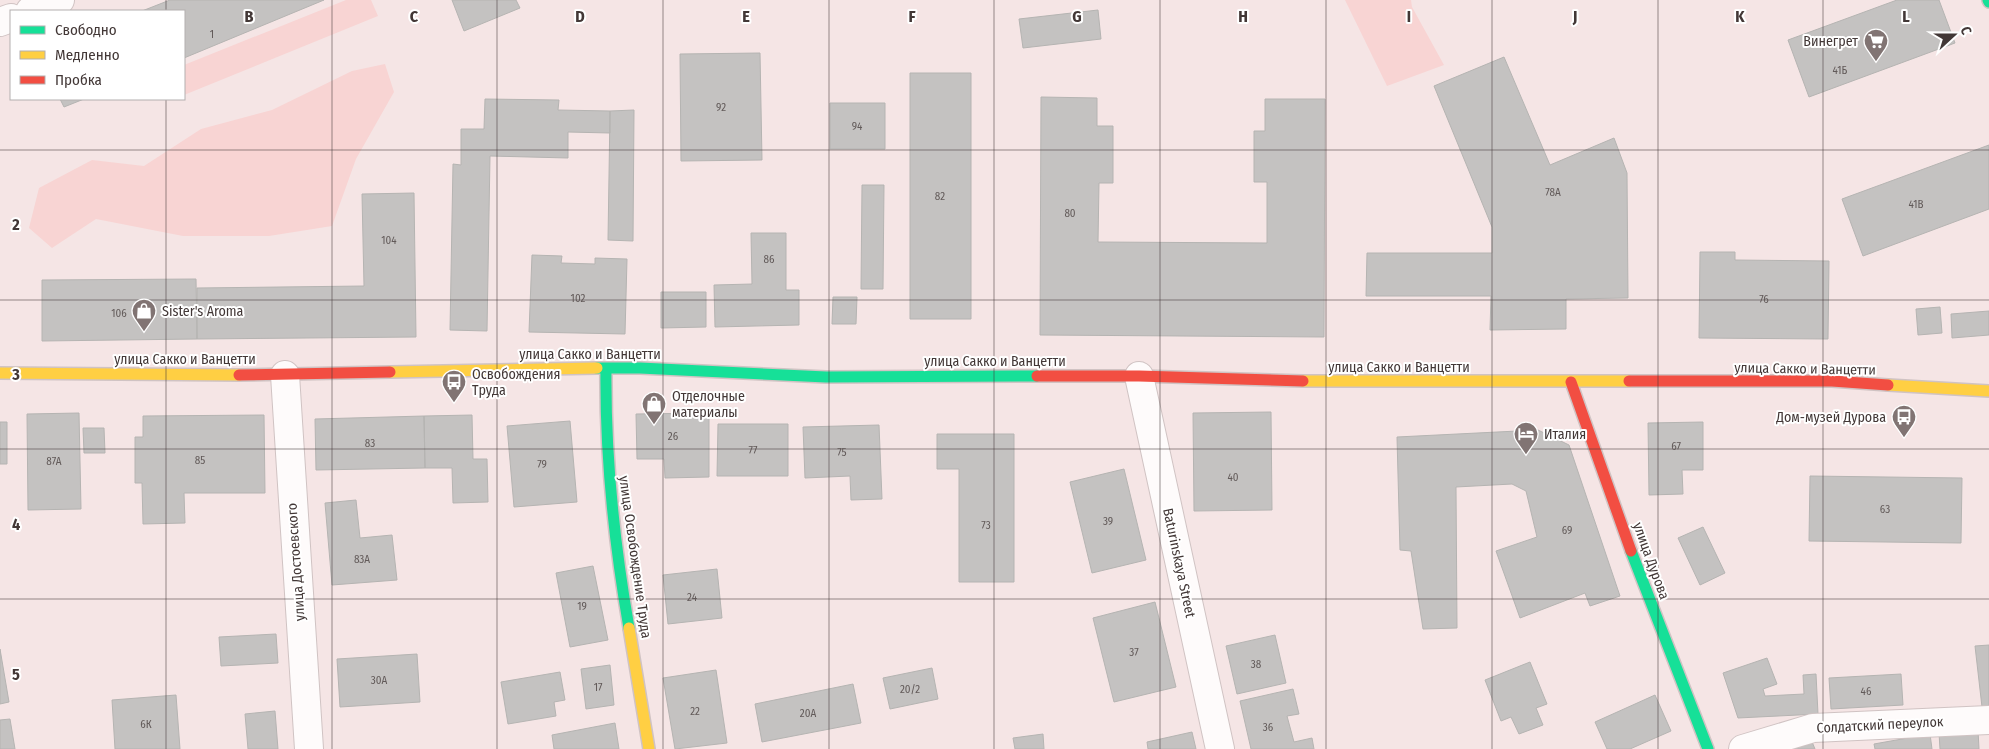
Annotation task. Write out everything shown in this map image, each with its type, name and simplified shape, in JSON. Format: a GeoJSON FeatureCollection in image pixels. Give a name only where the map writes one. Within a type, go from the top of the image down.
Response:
{"type":"FeatureCollection","features":[{"type":"Feature","properties":{"kind":"street"},"geometry":{"type":"LineString","coordinates":[[33,10],[60,0]]}},
{"type":"Feature","properties":{"kind":"street","name":"улица Сакко и Ванцетти"},"geometry":{"type":"LineString","coordinates":[[0,373],[285,375],[436,370],[606,368],[826,377],[1139,376],[1333,382],[1832,381],[1989,391]]}},
{"type":"Feature","properties":{"kind":"street","name":"улица Освобождение Труда"},"geometry":{"type":"LineString","coordinates":[[606,368],[604,414],[609,498],[649,749]]}},
{"type":"Feature","properties":{"kind":"street","name":"улица Достоевского"},"geometry":{"type":"LineString","coordinates":[[285,375],[309,749]]}},
{"type":"Feature","properties":{"kind":"street","name":"Baturinskaya Street"},"geometry":{"type":"LineString","coordinates":[[1139,376],[1220,749]]}},
{"type":"Feature","properties":{"kind":"street","name":"улица Дурова"},"geometry":{"type":"LineString","coordinates":[[1571,382],[1648,597],[1708,749]]}},
{"type":"Feature","properties":{"kind":"street","name":"Солдатский переулок"},"geometry":{"type":"LineString","coordinates":[[1743,749],[1813,728],[1989,720]]}},
{"type":"Feature","properties":{"kind":"shaded area"},"geometry":{"type":"Polygon","coordinates":[[[346,0],[371,0],[378,16],[185,95],[185,65],[346,0]]]}},
{"type":"Feature","properties":{"kind":"shaded area"},"geometry":{"type":"Polygon","coordinates":[[[1345,0],[1411,0],[1412,7],[1444,65],[1387,86],[1345,0]]]}},
{"type":"Feature","properties":{"kind":"shaded area"},"geometry":{"type":"Polygon","coordinates":[[[385,64],[394,92],[356,159],[332,226],[269,236],[183,236],[96,219],[52,248],[29,228],[39,188],[92,160],[144,166],[201,129],[272,110],[352,71],[385,64]]]}},
{"type":"Feature","properties":{"kind":"building"},"geometry":{"type":"Polygon","coordinates":[[[170,0],[324,0],[185,58],[185,10],[145,10],[170,0]]]}},
{"type":"Feature","properties":{"kind":"building"},"geometry":{"type":"Polygon","coordinates":[[[452,0],[516,0],[520,8],[464,31],[452,0]]]}},
{"type":"Feature","properties":{"kind":"building"},"geometry":{"type":"Polygon","coordinates":[[[1897,0],[1939,0],[1955,43],[1809,97],[1788,40],[1897,0]]]}},
{"type":"Feature","properties":{"kind":"building"},"geometry":{"type":"Polygon","coordinates":[[[1098,10],[1101,39],[1023,48],[1019,19],[1098,10]]]}},
{"type":"Feature","properties":{"kind":"building"},"geometry":{"type":"Polygon","coordinates":[[[760,53],[762,160],[681,161],[680,54],[760,53]]]}},
{"type":"Feature","properties":{"kind":"building"},"geometry":{"type":"Polygon","coordinates":[[[1504,57],[1550,165],[1614,138],[1627,173],[1628,298],[1566,299],[1566,329],[1490,330],[1491,296],[1366,296],[1367,253],[1492,253],[1492,227],[1434,86],[1504,57]]]}},
{"type":"Feature","properties":{"kind":"building"},"geometry":{"type":"Polygon","coordinates":[[[910,73],[971,73],[971,319],[910,319],[910,73]]]}},
{"type":"Feature","properties":{"kind":"building"},"geometry":{"type":"Polygon","coordinates":[[[1041,97],[1097,98],[1097,126],[1113,126],[1113,183],[1099,183],[1098,242],[1267,243],[1267,182],[1254,182],[1254,131],[1265,131],[1265,99],[1325,99],[1324,337],[1040,335],[1041,97]]]}},
{"type":"Feature","properties":{"kind":"building"},"geometry":{"type":"Polygon","coordinates":[[[485,99],[559,100],[558,110],[610,111],[610,133],[568,132],[568,158],[490,156],[487,331],[450,330],[453,164],[461,165],[461,129],[484,129],[485,99]]]}},
{"type":"Feature","properties":{"kind":"building"},"geometry":{"type":"Polygon","coordinates":[[[60,100],[82,100],[64,107],[60,100]]]}},
{"type":"Feature","properties":{"kind":"building"},"geometry":{"type":"Polygon","coordinates":[[[830,103],[885,103],[885,149],[830,149],[830,103]]]}},
{"type":"Feature","properties":{"kind":"building"},"geometry":{"type":"Polygon","coordinates":[[[634,110],[633,241],[608,240],[610,111],[634,110]]]}},
{"type":"Feature","properties":{"kind":"building"},"geometry":{"type":"Polygon","coordinates":[[[1989,145],[1989,209],[1863,256],[1842,199],[1989,145]]]}},
{"type":"Feature","properties":{"kind":"building"},"geometry":{"type":"Polygon","coordinates":[[[862,185],[884,185],[883,289],[861,289],[862,185]]]}},
{"type":"Feature","properties":{"kind":"building"},"geometry":{"type":"Polygon","coordinates":[[[414,193],[416,337],[197,339],[197,288],[364,286],[362,194],[414,193]]]}},
{"type":"Feature","properties":{"kind":"building"},"geometry":{"type":"Polygon","coordinates":[[[751,233],[786,233],[786,290],[799,290],[799,325],[715,327],[714,285],[752,284],[751,233]]]}},
{"type":"Feature","properties":{"kind":"building"},"geometry":{"type":"Polygon","coordinates":[[[1700,252],[1735,252],[1735,260],[1829,261],[1828,339],[1699,338],[1700,252]]]}},
{"type":"Feature","properties":{"kind":"building"},"geometry":{"type":"Polygon","coordinates":[[[532,255],[562,256],[561,263],[595,264],[595,258],[627,259],[625,334],[529,332],[532,255]]]}},
{"type":"Feature","properties":{"kind":"building"},"geometry":{"type":"Polygon","coordinates":[[[196,279],[197,339],[42,341],[42,280],[196,279]]]}},
{"type":"Feature","properties":{"kind":"building"},"geometry":{"type":"Polygon","coordinates":[[[661,292],[706,292],[706,327],[661,328],[661,292]]]}},
{"type":"Feature","properties":{"kind":"building"},"geometry":{"type":"Polygon","coordinates":[[[833,297],[857,297],[856,324],[832,324],[833,297]]]}},
{"type":"Feature","properties":{"kind":"building"},"geometry":{"type":"Polygon","coordinates":[[[1940,307],[1942,333],[1918,335],[1916,309],[1940,307]]]}},
{"type":"Feature","properties":{"kind":"building"},"geometry":{"type":"Polygon","coordinates":[[[1989,311],[1989,335],[1952,338],[1951,314],[1989,311]]]}},
{"type":"Feature","properties":{"kind":"building"},"geometry":{"type":"Polygon","coordinates":[[[1271,412],[1272,510],[1194,511],[1193,413],[1271,412]]]}},
{"type":"Feature","properties":{"kind":"building"},"geometry":{"type":"Polygon","coordinates":[[[79,413],[81,509],[28,510],[27,414],[79,413]]]}},
{"type":"Feature","properties":{"kind":"building"},"geometry":{"type":"Polygon","coordinates":[[[709,413],[709,477],[665,478],[664,459],[637,459],[636,414],[709,413]]]}},
{"type":"Feature","properties":{"kind":"building"},"geometry":{"type":"Polygon","coordinates":[[[264,415],[265,493],[184,493],[185,523],[143,524],[142,483],[135,483],[135,437],[143,437],[143,416],[264,415]]]}},
{"type":"Feature","properties":{"kind":"building"},"geometry":{"type":"Polygon","coordinates":[[[472,415],[473,459],[487,459],[488,502],[453,503],[452,468],[425,468],[424,416],[472,415]]]}},
{"type":"Feature","properties":{"kind":"building"},"geometry":{"type":"Polygon","coordinates":[[[424,416],[425,468],[316,470],[315,419],[424,416]]]}},
{"type":"Feature","properties":{"kind":"building"},"geometry":{"type":"Polygon","coordinates":[[[570,421],[577,502],[514,507],[507,426],[570,421]]]}},
{"type":"Feature","properties":{"kind":"building"},"geometry":{"type":"Polygon","coordinates":[[[0,422],[7,422],[7,464],[0,464],[0,422]]]}},
{"type":"Feature","properties":{"kind":"building"},"geometry":{"type":"Polygon","coordinates":[[[1703,422],[1703,470],[1682,470],[1683,494],[1649,495],[1648,423],[1703,422]]]}},
{"type":"Feature","properties":{"kind":"building"},"geometry":{"type":"Polygon","coordinates":[[[718,424],[788,424],[788,476],[717,476],[718,424]]]}},
{"type":"Feature","properties":{"kind":"building"},"geometry":{"type":"Polygon","coordinates":[[[879,425],[882,499],[851,500],[850,476],[805,478],[803,427],[879,425]]]}},
{"type":"Feature","properties":{"kind":"building"},"geometry":{"type":"Polygon","coordinates":[[[83,428],[104,428],[105,453],[84,453],[83,428]]]}},
{"type":"Feature","properties":{"kind":"building"},"geometry":{"type":"Polygon","coordinates":[[[1538,430],[1569,445],[1620,596],[1590,606],[1585,593],[1520,618],[1496,551],[1537,537],[1526,491],[1512,484],[1456,487],[1457,628],[1423,629],[1411,551],[1400,550],[1397,437],[1538,430]]]}},
{"type":"Feature","properties":{"kind":"building"},"geometry":{"type":"Polygon","coordinates":[[[937,434],[1014,434],[1014,582],[959,582],[959,469],[937,469],[937,434]]]}},
{"type":"Feature","properties":{"kind":"building"},"geometry":{"type":"Polygon","coordinates":[[[1124,469],[1146,560],[1092,573],[1070,482],[1124,469]]]}},
{"type":"Feature","properties":{"kind":"building"},"geometry":{"type":"Polygon","coordinates":[[[1810,476],[1962,478],[1961,543],[1809,541],[1810,476]]]}},
{"type":"Feature","properties":{"kind":"building"},"geometry":{"type":"Polygon","coordinates":[[[356,500],[360,538],[392,535],[397,580],[332,585],[325,503],[356,500]]]}},
{"type":"Feature","properties":{"kind":"building"},"geometry":{"type":"Polygon","coordinates":[[[1703,527],[1725,573],[1700,585],[1678,538],[1703,527]]]}},
{"type":"Feature","properties":{"kind":"building"},"geometry":{"type":"Polygon","coordinates":[[[593,566],[608,640],[570,647],[556,573],[593,566]]]}},
{"type":"Feature","properties":{"kind":"building"},"geometry":{"type":"Polygon","coordinates":[[[717,569],[722,618],[668,624],[663,575],[717,569]]]}},
{"type":"Feature","properties":{"kind":"building"},"geometry":{"type":"Polygon","coordinates":[[[1155,602],[1176,687],[1114,702],[1093,618],[1155,602]]]}},
{"type":"Feature","properties":{"kind":"building"},"geometry":{"type":"Polygon","coordinates":[[[276,634],[278,663],[221,666],[219,637],[276,634]]]}},
{"type":"Feature","properties":{"kind":"building"},"geometry":{"type":"Polygon","coordinates":[[[1275,635],[1286,683],[1237,694],[1226,646],[1275,635]]]}},
{"type":"Feature","properties":{"kind":"building"},"geometry":{"type":"Polygon","coordinates":[[[1989,645],[1989,706],[1982,707],[1975,646],[1989,645]]]}},
{"type":"Feature","properties":{"kind":"building"},"geometry":{"type":"Polygon","coordinates":[[[0,649],[9,702],[0,704],[0,649]]]}},
{"type":"Feature","properties":{"kind":"building"},"geometry":{"type":"Polygon","coordinates":[[[417,654],[420,702],[340,707],[337,659],[417,654]]]}},
{"type":"Feature","properties":{"kind":"building"},"geometry":{"type":"Polygon","coordinates":[[[1767,658],[1777,684],[1763,689],[1765,696],[1804,694],[1803,675],[1816,674],[1818,714],[1738,718],[1723,673],[1767,658]]]}},
{"type":"Feature","properties":{"kind":"building"},"geometry":{"type":"Polygon","coordinates":[[[1530,662],[1547,704],[1536,708],[1543,725],[1519,734],[1511,717],[1501,721],[1485,680],[1530,662]]]}},
{"type":"Feature","properties":{"kind":"building"},"geometry":{"type":"Polygon","coordinates":[[[610,665],[614,705],[586,709],[581,669],[610,665]]]}},
{"type":"Feature","properties":{"kind":"building"},"geometry":{"type":"Polygon","coordinates":[[[932,668],[938,699],[890,709],[883,678],[932,668]]]}},
{"type":"Feature","properties":{"kind":"building"},"geometry":{"type":"Polygon","coordinates":[[[716,670],[727,743],[675,749],[663,678],[716,670]]]}},
{"type":"Feature","properties":{"kind":"building"},"geometry":{"type":"Polygon","coordinates":[[[560,672],[565,700],[554,702],[556,716],[508,724],[501,682],[560,672]]]}},
{"type":"Feature","properties":{"kind":"building"},"geometry":{"type":"Polygon","coordinates":[[[1901,674],[1903,705],[1831,709],[1829,678],[1901,674]]]}},
{"type":"Feature","properties":{"kind":"building"},"geometry":{"type":"Polygon","coordinates":[[[853,684],[861,723],[762,742],[755,704],[853,684]]]}},
{"type":"Feature","properties":{"kind":"building"},"geometry":{"type":"Polygon","coordinates":[[[1293,689],[1299,714],[1287,716],[1294,742],[1312,738],[1314,749],[1251,749],[1240,701],[1293,689]]]}},
{"type":"Feature","properties":{"kind":"building"},"geometry":{"type":"Polygon","coordinates":[[[176,695],[180,749],[115,749],[112,700],[176,695]]]}},
{"type":"Feature","properties":{"kind":"building"},"geometry":{"type":"Polygon","coordinates":[[[1655,695],[1671,731],[1630,749],[1607,749],[1595,722],[1655,695]]]}},
{"type":"Feature","properties":{"kind":"building"},"geometry":{"type":"Polygon","coordinates":[[[275,711],[278,749],[248,749],[245,714],[275,711]]]}},
{"type":"Feature","properties":{"kind":"building"},"geometry":{"type":"Polygon","coordinates":[[[10,719],[15,749],[0,749],[0,720],[10,719]]]}},
{"type":"Feature","properties":{"kind":"building"},"geometry":{"type":"Polygon","coordinates":[[[615,723],[619,749],[554,749],[552,735],[615,723]]]}},
{"type":"Feature","properties":{"kind":"building"},"geometry":{"type":"Polygon","coordinates":[[[1978,730],[1979,749],[1940,749],[1939,733],[1978,730]]]}},
{"type":"Feature","properties":{"kind":"building"},"geometry":{"type":"Polygon","coordinates":[[[1192,732],[1196,749],[1148,749],[1147,742],[1192,732]]]}},
{"type":"Feature","properties":{"kind":"building"},"geometry":{"type":"Polygon","coordinates":[[[1043,734],[1044,749],[1015,749],[1013,738],[1043,734]]]}},
{"type":"Feature","properties":{"kind":"building"},"geometry":{"type":"Polygon","coordinates":[[[1930,734],[1932,749],[1875,749],[1874,744],[1930,734]]]}},
{"type":"Feature","properties":{"kind":"building"},"geometry":{"type":"Polygon","coordinates":[[[1810,737],[1815,749],[1781,749],[1810,737]]]}},
{"type":"Feature","properties":{"kind":"traffic: fast"},"geometry":{"type":"LineString","coordinates":[[597,368],[640,368],[826,377],[1037,376]]}},
{"type":"Feature","properties":{"kind":"traffic: fast"},"geometry":{"type":"LineString","coordinates":[[606,368],[607,434],[611,499],[629,628]]}},
{"type":"Feature","properties":{"kind":"traffic: fast"},"geometry":{"type":"LineString","coordinates":[[1631,551],[1708,749]]}},
{"type":"Feature","properties":{"kind":"traffic: slow"},"geometry":{"type":"LineString","coordinates":[[390,372],[597,368]]}},
{"type":"Feature","properties":{"kind":"traffic: slow"},"geometry":{"type":"LineString","coordinates":[[0,373],[239,375]]}},
{"type":"Feature","properties":{"kind":"traffic: slow"},"geometry":{"type":"LineString","coordinates":[[1303,381],[1629,381]]}},
{"type":"Feature","properties":{"kind":"traffic: slow"},"geometry":{"type":"LineString","coordinates":[[1888,385],[1989,391]]}},
{"type":"Feature","properties":{"kind":"traffic: slow"},"geometry":{"type":"LineString","coordinates":[[629,628],[649,749]]}},
{"type":"Feature","properties":{"kind":"traffic: jam"},"geometry":{"type":"LineString","coordinates":[[239,375],[390,372]]}},
{"type":"Feature","properties":{"kind":"traffic: jam"},"geometry":{"type":"LineString","coordinates":[[1037,376],[1139,376],[1303,381]]}},
{"type":"Feature","properties":{"kind":"traffic: jam"},"geometry":{"type":"LineString","coordinates":[[1629,381],[1832,381],[1888,385]]}},
{"type":"Feature","properties":{"kind":"traffic: jam"},"geometry":{"type":"LineString","coordinates":[[1571,382],[1631,551]]}},
{"type":"Feature","properties":{"kind":"place","name":"Винегрет"},"geometry":{"type":"Point","coordinates":[1876,62]}},
{"type":"Feature","properties":{"kind":"place","name":"Sister's Aroma"},"geometry":{"type":"Point","coordinates":[144,332]}},
{"type":"Feature","properties":{"kind":"place","name":"Освобождения Труда"},"geometry":{"type":"Point","coordinates":[454,403]}},
{"type":"Feature","properties":{"kind":"place","name":"Отделочные материалы"},"geometry":{"type":"Point","coordinates":[654,425]}},
{"type":"Feature","properties":{"kind":"place","name":"Дом-музей Дурова"},"geometry":{"type":"Point","coordinates":[1904,438]}},
{"type":"Feature","properties":{"kind":"place","name":"Италия"},"geometry":{"type":"Point","coordinates":[1526,455]}}]}
